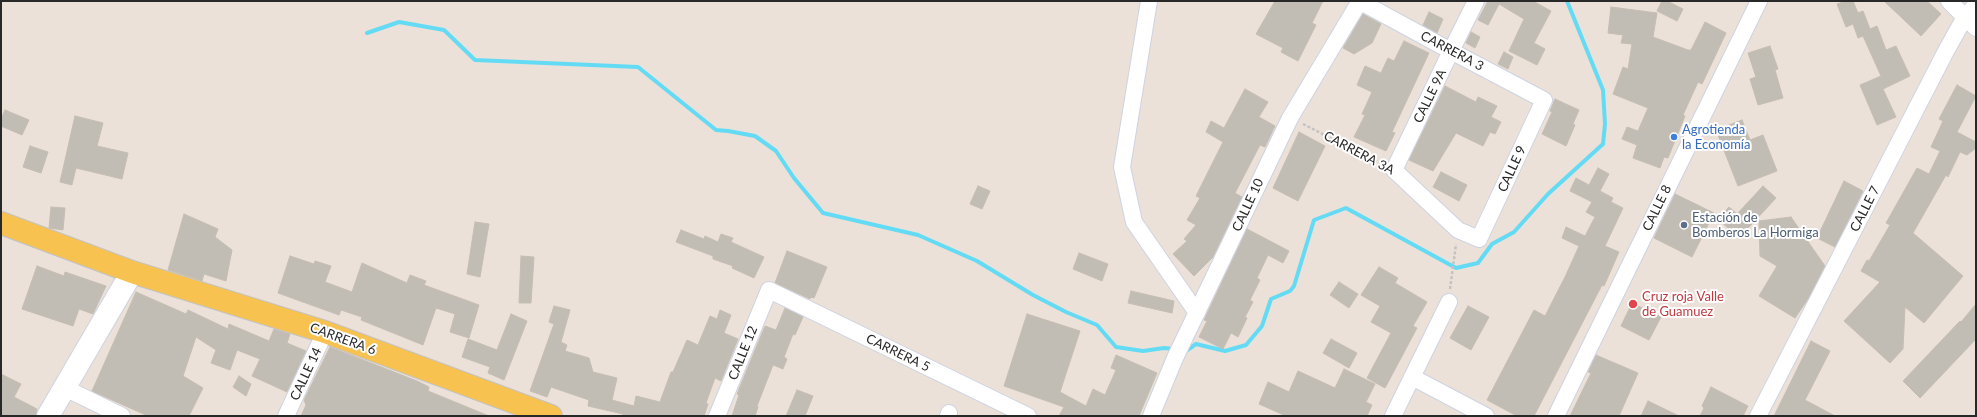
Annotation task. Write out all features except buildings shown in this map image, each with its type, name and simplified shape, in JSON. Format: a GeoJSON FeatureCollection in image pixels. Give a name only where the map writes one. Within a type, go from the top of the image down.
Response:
{"type":"FeatureCollection","features":[{"type":"Feature","properties":{"kind":"main road","name":"CARRERA 6"},"geometry":{"type":"LineString","coordinates":[[1,223],[132,272],[325,332],[551,416]]}},
{"type":"Feature","properties":{"kind":"main road"},"geometry":{"type":"LineString","coordinates":[[48,416],[132,272]]}},
{"type":"Feature","properties":{"kind":"street"},"geometry":{"type":"LineString","coordinates":[[1149,1],[1122,167],[1134,222],[1197,313]]}},
{"type":"Feature","properties":{"kind":"street","name":"CALLE 10"},"geometry":{"type":"LineString","coordinates":[[1151,416],[1175,358],[1290,118],[1359,1]]}},
{"type":"Feature","properties":{"kind":"street","name":"CARRERA 3"},"geometry":{"type":"LineString","coordinates":[[1359,1],[1544,100]]}},
{"type":"Feature","properties":{"kind":"street","name":"CALLE 9A"},"geometry":{"type":"LineString","coordinates":[[1394,170],[1476,1]]}},
{"type":"Feature","properties":{"kind":"street","name":"CALLE 8"},"geometry":{"type":"LineString","coordinates":[[1556,416],[1758,1]]}},
{"type":"Feature","properties":{"kind":"street"},"geometry":{"type":"LineString","coordinates":[[1949,1],[1976,28]]}},
{"type":"Feature","properties":{"kind":"street","name":"CALLE 7"},"geometry":{"type":"LineString","coordinates":[[1758,416],[1965,17],[1976,5]]}},
{"type":"Feature","properties":{"kind":"street","name":"CALLE 9"},"geometry":{"type":"LineString","coordinates":[[1479,239],[1544,100]]}},
{"type":"Feature","properties":{"kind":"street","name":"CARRERA 3A"},"geometry":{"type":"LineString","coordinates":[[1394,170],[1458,230],[1479,239]]}},
{"type":"Feature","properties":{"kind":"street","name":"CALLE 12"},"geometry":{"type":"LineString","coordinates":[[717,416],[769,290]]}},
{"type":"Feature","properties":{"kind":"street","name":"CARRERA 5"},"geometry":{"type":"LineString","coordinates":[[769,290],[1028,416]]}},
{"type":"Feature","properties":{"kind":"street"},"geometry":{"type":"LineString","coordinates":[[1393,416],[1449,302]]}},
{"type":"Feature","properties":{"kind":"street","name":"CALLE 14"},"geometry":{"type":"LineString","coordinates":[[286,416],[325,332]]}},
{"type":"Feature","properties":{"kind":"street"},"geometry":{"type":"LineString","coordinates":[[1412,377],[1486,416]]}},
{"type":"Feature","properties":{"kind":"street"},"geometry":{"type":"LineString","coordinates":[[65,388],[122,416]]}},
{"type":"Feature","properties":{"kind":"path","name":"CARRERA 3A"},"geometry":{"type":"LineString","coordinates":[[1290,118],[1394,170]]}},
{"type":"Feature","properties":{"kind":"path"},"geometry":{"type":"LineString","coordinates":[[1449,302],[1458,230]]}},
{"type":"Feature","properties":{"kind":"waterway"},"geometry":{"type":"LineString","coordinates":[[1183,351],[1186,351],[1196,344],[1225,351],[1246,345],[1262,326],[1271,299],[1290,291],[1294,286],[1314,220],[1346,208],[1456,268],[1478,263],[1492,244],[1514,232],[1548,194],[1603,144],[1605,124],[1603,90],[1567,1]]}},
{"type":"Feature","properties":{"kind":"waterway"},"geometry":{"type":"LineString","coordinates":[[367,33],[399,22],[444,30],[475,60],[638,67],[716,130],[755,136],[776,151],[794,178],[823,213],[918,235],[977,261],[1033,295],[1066,312],[1097,325],[1116,347],[1143,351],[1164,348],[1175,349]]}},
{"type":"Feature","properties":{"kind":"place","name":"Agrotienda la Economía"},"geometry":{"type":"Point","coordinates":[1674,137]}},
{"type":"Feature","properties":{"kind":"place","name":"Estación de Bomberos La Hormiga"},"geometry":{"type":"Point","coordinates":[1684,225]}},
{"type":"Feature","properties":{"kind":"place","name":"Cruz roja Valle de Guamuez"},"geometry":{"type":"Point","coordinates":[1633,304]}}]}
